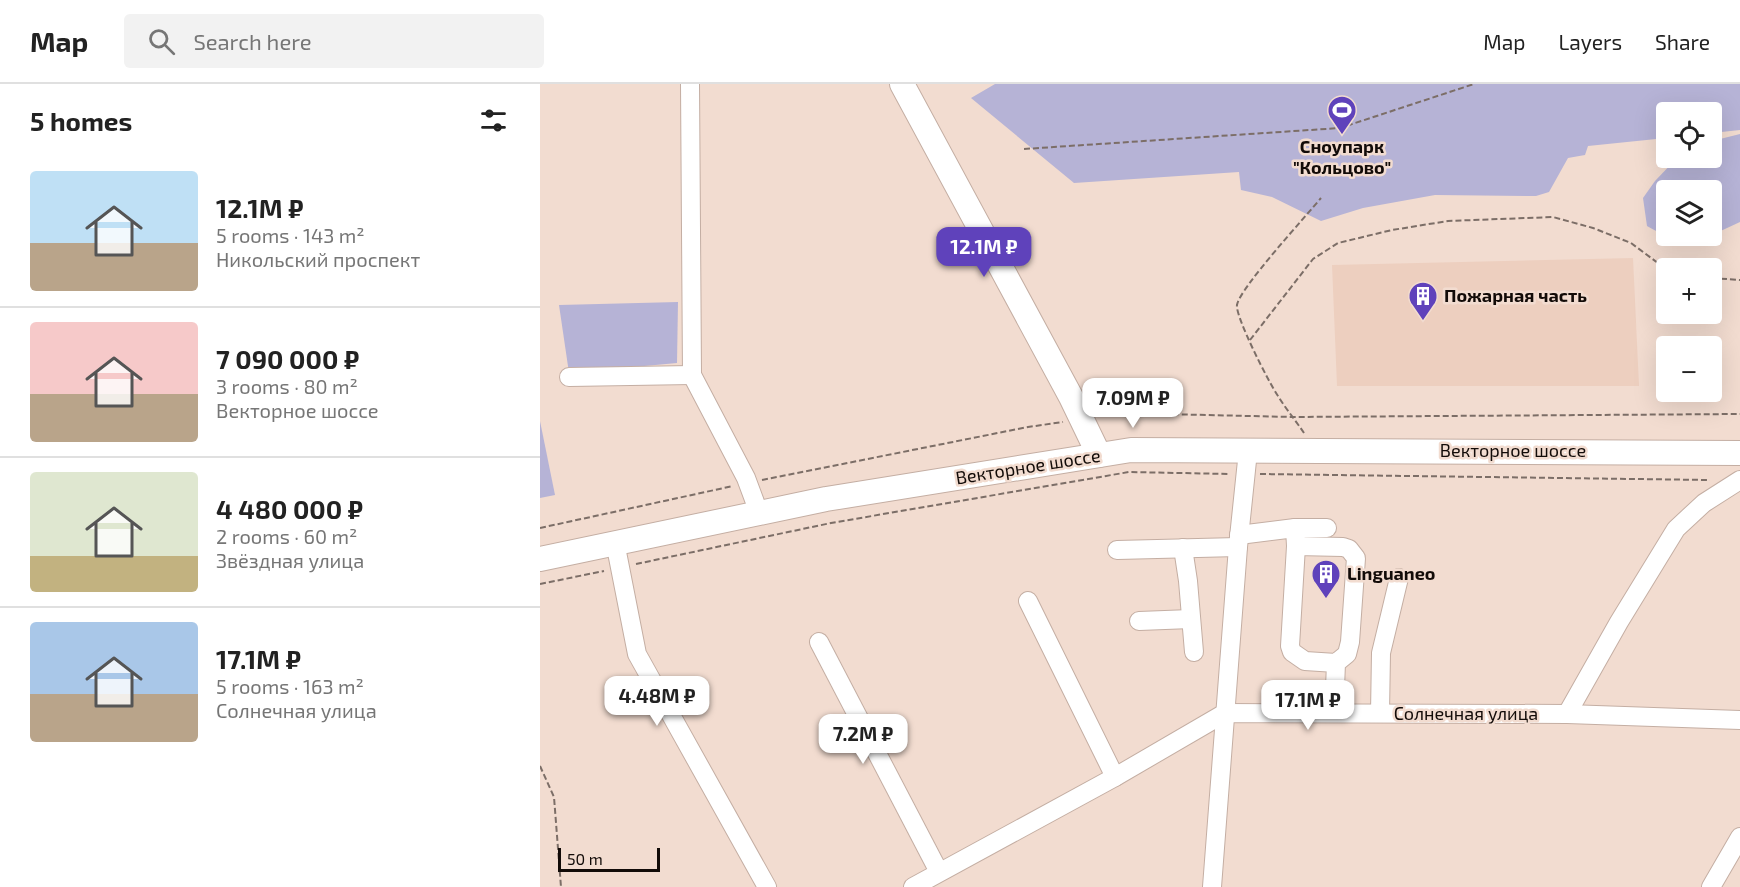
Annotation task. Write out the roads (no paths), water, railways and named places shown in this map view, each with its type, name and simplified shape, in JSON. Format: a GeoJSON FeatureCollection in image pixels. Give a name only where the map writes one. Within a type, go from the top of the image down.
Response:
{"type":"FeatureCollection","features":[{"type":"Feature","properties":{"kind":"main road"},"geometry":{"type":"LineString","coordinates":[[902,84],[1060,376],[1099,455]]}},
{"type":"Feature","properties":{"kind":"main road","name":"Векторное шоссе"},"geometry":{"type":"LineString","coordinates":[[540,559],[826,499],[1131,450],[1247,462],[1316,451],[1740,453]]}},
{"type":"Feature","properties":{"kind":"street"},"geometry":{"type":"LineString","coordinates":[[690,84],[692,375],[746,478],[759,513]]}},
{"type":"Feature","properties":{"kind":"street"},"geometry":{"type":"LineString","coordinates":[[569,377],[692,375]]}},
{"type":"Feature","properties":{"kind":"street"},"geometry":{"type":"LineString","coordinates":[[1212,887],[1238,541],[1247,462]]}},
{"type":"Feature","properties":{"kind":"street"},"geometry":{"type":"LineString","coordinates":[[1567,714],[1618,622],[1676,529],[1704,503],[1740,480]]}},
{"type":"Feature","properties":{"kind":"street"},"geometry":{"type":"LineString","coordinates":[[1117,550],[1183,548],[1295,537],[1327,528]]}},
{"type":"Feature","properties":{"kind":"street"},"geometry":{"type":"LineString","coordinates":[[1295,537],[1349,549],[1356,558],[1350,642],[1347,654],[1336,663],[1305,661],[1292,652],[1290,646],[1295,537]]}},
{"type":"Feature","properties":{"kind":"street"},"geometry":{"type":"LineString","coordinates":[[615,542],[637,654],[767,887]]}},
{"type":"Feature","properties":{"kind":"street"},"geometry":{"type":"LineString","coordinates":[[1183,548],[1194,652]]}},
{"type":"Feature","properties":{"kind":"street"},"geometry":{"type":"LineString","coordinates":[[1380,713],[1381,653],[1399,578]]}},
{"type":"Feature","properties":{"kind":"street"},"geometry":{"type":"LineString","coordinates":[[1028,601],[1115,777]]}},
{"type":"Feature","properties":{"kind":"street"},"geometry":{"type":"LineString","coordinates":[[1139,621],[1191,619]]}},
{"type":"Feature","properties":{"kind":"street"},"geometry":{"type":"LineString","coordinates":[[819,642],[939,872]]}},
{"type":"Feature","properties":{"kind":"street"},"geometry":{"type":"LineString","coordinates":[[1334,713],[1336,663]]}},
{"type":"Feature","properties":{"kind":"street"},"geometry":{"type":"LineString","coordinates":[[913,887],[1115,777],[1225,713]]}},
{"type":"Feature","properties":{"kind":"street","name":"Солнечная улица"},"geometry":{"type":"LineString","coordinates":[[1225,713],[1567,714],[1740,720]]}},
{"type":"Feature","properties":{"kind":"street"},"geometry":{"type":"LineString","coordinates":[[1711,887],[1740,837]]}},
{"type":"Feature","properties":{"kind":"place","name":"Сноупарк \"Кольцово\""},"geometry":{"type":"Point","coordinates":[1342,136]}},
{"type":"Feature","properties":{"kind":"place","name":"Пожарная часть"},"geometry":{"type":"Point","coordinates":[1423,322]}},
{"type":"Feature","properties":{"kind":"place","name":"Linguaneo"},"geometry":{"type":"Point","coordinates":[1326,600]}}]}
